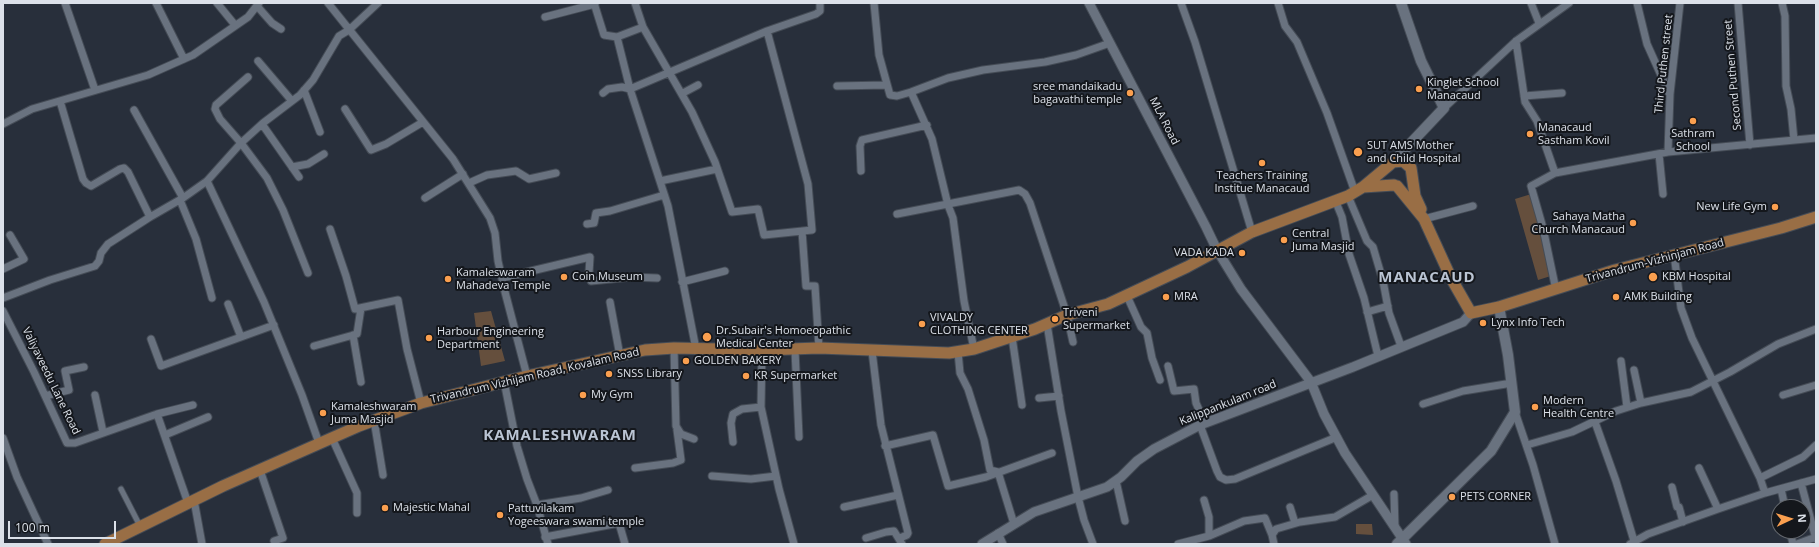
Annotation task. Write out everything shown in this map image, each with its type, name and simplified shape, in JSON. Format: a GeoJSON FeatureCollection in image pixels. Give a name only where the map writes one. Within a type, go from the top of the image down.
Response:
{"type":"FeatureCollection","features":[{"type":"Feature","properties":{"kind":"main road"},"geometry":{"type":"LineString","coordinates":[[1355,192],[1391,164],[1444,108],[1421,61],[1401,3]]}},
{"type":"Feature","properties":{"kind":"main road"},"geometry":{"type":"LineString","coordinates":[[1408,145],[1415,196],[1451,278],[1471,313]]}},
{"type":"Feature","properties":{"kind":"main road"},"geometry":{"type":"LineString","coordinates":[[1411,173],[1403,161],[1391,164],[1386,173],[1386,177],[1424,219]]}},
{"type":"Feature","properties":{"kind":"main road"},"geometry":{"type":"LineString","coordinates":[[1395,186],[1406,185],[1411,173]]}},
{"type":"Feature","properties":{"kind":"main road","name":"Trivandrum Vizhijam Road, Kovalam Road"},"geometry":{"type":"LineString","coordinates":[[105,544],[140,526],[319,443],[374,420],[421,403],[504,381],[645,350],[696,348],[795,350],[819,348],[949,353],[974,349],[1012,337],[1067,315],[1108,304],[1127,296],[1252,232],[1355,192],[1395,186]]}},
{"type":"Feature","properties":{"kind":"main road","name":"Trivandrum-Vizhinjam Road"},"geometry":{"type":"LineString","coordinates":[[1471,313],[1499,307],[1556,290],[1615,270],[1781,228],[1816,217]]}},
{"type":"Feature","properties":{"kind":"main road"},"geometry":{"type":"LineString","coordinates":[[1401,542],[1490,451],[1515,412],[1512,383],[1499,307]]}},
{"type":"Feature","properties":{"kind":"street"},"geometry":{"type":"LineString","coordinates":[[65,3],[95,90]]}},
{"type":"Feature","properties":{"kind":"street"},"geometry":{"type":"LineString","coordinates":[[156,3],[184,59]]}},
{"type":"Feature","properties":{"kind":"street"},"geometry":{"type":"LineString","coordinates":[[217,3],[235,26]]}},
{"type":"Feature","properties":{"kind":"street"},"geometry":{"type":"LineString","coordinates":[[328,3],[454,159],[490,218],[495,233],[502,278],[528,376]]}},
{"type":"Feature","properties":{"kind":"street"},"geometry":{"type":"LineString","coordinates":[[3,298],[50,280],[95,266],[99,261],[101,253],[108,244],[150,216],[182,199],[207,181],[262,124],[304,90],[313,80],[339,36],[349,30],[378,3]]}},
{"type":"Feature","properties":{"kind":"street"},"geometry":{"type":"LineString","coordinates":[[545,17],[594,3],[604,35],[617,37],[643,27]]}},
{"type":"Feature","properties":{"kind":"street"},"geometry":{"type":"LineString","coordinates":[[635,3],[643,27],[682,93],[717,169],[732,212],[758,209],[764,235],[812,230],[808,184],[767,31]]}},
{"type":"Feature","properties":{"kind":"street"},"geometry":{"type":"LineString","coordinates":[[603,93],[608,89],[622,87],[630,89],[705,59],[767,31],[816,14],[820,11],[820,3]]}},
{"type":"Feature","properties":{"kind":"street"},"geometry":{"type":"LineString","coordinates":[[874,3],[879,55],[886,85],[890,95],[897,96],[948,78],[983,70],[1045,62],[1076,55],[1110,43]]}},
{"type":"Feature","properties":{"kind":"street","name":"MLA Road"},"geometry":{"type":"LineString","coordinates":[[1089,3],[1217,250],[1242,289],[1311,382],[1324,414],[1345,453],[1374,495],[1386,517],[1395,527],[1401,542]]}},
{"type":"Feature","properties":{"kind":"street"},"geometry":{"type":"LineString","coordinates":[[1181,3],[1195,42],[1252,232]]}},
{"type":"Feature","properties":{"kind":"street"},"geometry":{"type":"LineString","coordinates":[[1278,3],[1285,26],[1297,42],[1327,113],[1355,192],[1367,241],[1373,247],[1388,306],[1401,346]]}},
{"type":"Feature","properties":{"kind":"street"},"geometry":{"type":"LineString","coordinates":[[1531,3],[1539,23]]}},
{"type":"Feature","properties":{"kind":"street"},"geometry":{"type":"LineString","coordinates":[[1444,108],[1516,42],[1539,23],[1569,3]]}},
{"type":"Feature","properties":{"kind":"street"},"geometry":{"type":"LineString","coordinates":[[1637,3],[1647,44],[1670,94]]}},
{"type":"Feature","properties":{"kind":"street","name":"Third Puthen street"},"geometry":{"type":"LineString","coordinates":[[1668,152],[1670,94],[1680,3]]}},
{"type":"Feature","properties":{"kind":"street","name":"Second Puthen Street"},"geometry":{"type":"LineString","coordinates":[[1738,3],[1750,145]]}},
{"type":"Feature","properties":{"kind":"street"},"geometry":{"type":"LineString","coordinates":[[1782,3],[1785,16],[1786,86],[1791,109],[1794,140]]}},
{"type":"Feature","properties":{"kind":"street"},"geometry":{"type":"LineString","coordinates":[[3,124],[32,109],[148,75],[194,55],[248,17],[258,4],[272,23],[282,29]]}},
{"type":"Feature","properties":{"kind":"street"},"geometry":{"type":"LineString","coordinates":[[617,37],[630,89],[664,195],[696,348]]}},
{"type":"Feature","properties":{"kind":"street"},"geometry":{"type":"LineString","coordinates":[[1516,42],[1524,102],[1537,121],[1555,173]]}},
{"type":"Feature","properties":{"kind":"street"},"geometry":{"type":"LineString","coordinates":[[258,61],[292,101]]}},
{"type":"Feature","properties":{"kind":"street"},"geometry":{"type":"LineString","coordinates":[[248,77],[216,105],[215,109],[220,119],[242,143],[267,178],[280,204],[308,273]]}},
{"type":"Feature","properties":{"kind":"street"},"geometry":{"type":"LineString","coordinates":[[682,93],[698,85]]}},
{"type":"Feature","properties":{"kind":"street"},"geometry":{"type":"LineString","coordinates":[[837,86],[886,85]]}},
{"type":"Feature","properties":{"kind":"street"},"geometry":{"type":"LineString","coordinates":[[304,90],[320,132]]}},
{"type":"Feature","properties":{"kind":"street"},"geometry":{"type":"LineString","coordinates":[[911,92],[932,138],[948,205],[953,218],[964,301],[974,349]]}},
{"type":"Feature","properties":{"kind":"street"},"geometry":{"type":"LineString","coordinates":[[1524,96],[1562,93]]}},
{"type":"Feature","properties":{"kind":"street"},"geometry":{"type":"LineString","coordinates":[[60,101],[83,179],[86,183],[92,186],[124,168],[128,172],[150,216]]}},
{"type":"Feature","properties":{"kind":"street"},"geometry":{"type":"LineString","coordinates":[[345,109],[371,150],[386,144],[423,122]]}},
{"type":"Feature","properties":{"kind":"street"},"geometry":{"type":"LineString","coordinates":[[134,110],[182,199],[196,239],[212,298]]}},
{"type":"Feature","properties":{"kind":"street"},"geometry":{"type":"LineString","coordinates":[[262,124],[299,177]]}},
{"type":"Feature","properties":{"kind":"street"},"geometry":{"type":"LineString","coordinates":[[861,171],[860,146],[862,140],[927,125]]}},
{"type":"Feature","properties":{"kind":"street"},"geometry":{"type":"LineString","coordinates":[[1556,290],[1543,228],[1531,186],[1555,173],[1668,152],[1816,138]]}},
{"type":"Feature","properties":{"kind":"street"},"geometry":{"type":"LineString","coordinates":[[292,167],[308,164],[324,154]]}},
{"type":"Feature","properties":{"kind":"street"},"geometry":{"type":"LineString","coordinates":[[1659,154],[1663,194]]}},
{"type":"Feature","properties":{"kind":"street"},"geometry":{"type":"LineString","coordinates":[[660,181],[717,169]]}},
{"type":"Feature","properties":{"kind":"street"},"geometry":{"type":"LineString","coordinates":[[468,183],[487,176],[516,171],[529,179],[556,173]]}},
{"type":"Feature","properties":{"kind":"street"},"geometry":{"type":"LineString","coordinates":[[425,198],[463,174]]}},
{"type":"Feature","properties":{"kind":"street"},"geometry":{"type":"LineString","coordinates":[[207,181],[274,325],[302,395],[319,443]]}},
{"type":"Feature","properties":{"kind":"street"},"geometry":{"type":"LineString","coordinates":[[897,214],[1019,190],[1025,194],[1030,203],[1067,315],[1073,342]]}},
{"type":"Feature","properties":{"kind":"street"},"geometry":{"type":"LineString","coordinates":[[587,224],[594,223],[596,213],[610,211],[664,195]]}},
{"type":"Feature","properties":{"kind":"street"},"geometry":{"type":"LineString","coordinates":[[1335,200],[1342,217],[1349,254],[1364,298],[1378,356]]}},
{"type":"Feature","properties":{"kind":"street"},"geometry":{"type":"LineString","coordinates":[[1424,219],[1473,206]]}},
{"type":"Feature","properties":{"kind":"street"},"geometry":{"type":"LineString","coordinates":[[314,346],[357,334],[358,309],[330,229]]}},
{"type":"Feature","properties":{"kind":"street"},"geometry":{"type":"LineString","coordinates":[[802,231],[806,286],[815,286],[819,348]]}},
{"type":"Feature","properties":{"kind":"street"},"geometry":{"type":"LineString","coordinates":[[3,270],[24,259],[10,235]]}},
{"type":"Feature","properties":{"kind":"street"},"geometry":{"type":"LineString","coordinates":[[1674,254],[1681,308],[1692,338],[1711,381],[1760,478],[1765,493]]}},
{"type":"Feature","properties":{"kind":"street"},"geometry":{"type":"LineString","coordinates":[[502,278],[590,258],[591,281],[657,278]]}},
{"type":"Feature","properties":{"kind":"street"},"geometry":{"type":"LineString","coordinates":[[682,282],[725,271]]}},
{"type":"Feature","properties":{"kind":"street"},"geometry":{"type":"LineString","coordinates":[[1127,296],[1141,327],[1146,334],[1160,380]]}},
{"type":"Feature","properties":{"kind":"street"},"geometry":{"type":"LineString","coordinates":[[358,309],[398,300],[407,349],[421,403]]}},
{"type":"Feature","properties":{"kind":"street"},"geometry":{"type":"LineString","coordinates":[[610,302],[620,356]]}},
{"type":"Feature","properties":{"kind":"street"},"geometry":{"type":"LineString","coordinates":[[228,304],[241,337]]}},
{"type":"Feature","properties":{"kind":"street"},"geometry":{"type":"LineString","coordinates":[[1367,312],[1388,306]]}},
{"type":"Feature","properties":{"kind":"street","name":"Valiyaveedu Lane Road"},"geometry":{"type":"LineString","coordinates":[[3,311],[15,332],[66,444],[75,443],[157,414],[193,405]]}},
{"type":"Feature","properties":{"kind":"street","name":"Kalippankulam road"},"geometry":{"type":"LineString","coordinates":[[982,544],[1034,512],[1107,487],[1116,481],[1137,461],[1154,449],[1202,424],[1463,322],[1471,313]]}},
{"type":"Feature","properties":{"kind":"street"},"geometry":{"type":"LineString","coordinates":[[1047,324],[1078,497],[1084,520],[1093,544]]}},
{"type":"Feature","properties":{"kind":"street"},"geometry":{"type":"LineString","coordinates":[[151,339],[161,366],[274,325]]}},
{"type":"Feature","properties":{"kind":"street"},"geometry":{"type":"LineString","coordinates":[[1527,445],[1572,432],[1616,410],[1691,392],[1778,344],[1816,329]]}},
{"type":"Feature","properties":{"kind":"street"},"geometry":{"type":"LineString","coordinates":[[353,335],[361,382]]}},
{"type":"Feature","properties":{"kind":"street"},"geometry":{"type":"LineString","coordinates":[[1012,337],[1022,406]]}},
{"type":"Feature","properties":{"kind":"street"},"geometry":{"type":"LineString","coordinates":[[635,468],[673,463],[681,460],[677,430],[674,348]]}},
{"type":"Feature","properties":{"kind":"street"},"geometry":{"type":"LineString","coordinates":[[762,350],[760,407],[794,544]]}},
{"type":"Feature","properties":{"kind":"street"},"geometry":{"type":"LineString","coordinates":[[795,350],[798,436]]}},
{"type":"Feature","properties":{"kind":"street"},"geometry":{"type":"LineString","coordinates":[[866,538],[894,531],[901,541],[907,536],[908,533],[885,446],[872,351]]}},
{"type":"Feature","properties":{"kind":"street"},"geometry":{"type":"LineString","coordinates":[[958,352],[960,374],[968,389],[984,440],[990,470],[998,472]]}},
{"type":"Feature","properties":{"kind":"street"},"geometry":{"type":"LineString","coordinates":[[1620,362],[1627,407]]}},
{"type":"Feature","properties":{"kind":"street"},"geometry":{"type":"LineString","coordinates":[[1168,366],[1174,391],[1194,389],[1196,403],[1217,471],[1220,477],[1226,480],[1235,479],[1337,437]]}},
{"type":"Feature","properties":{"kind":"street"},"geometry":{"type":"LineString","coordinates":[[45,396],[69,390],[65,371],[84,367]]}},
{"type":"Feature","properties":{"kind":"street"},"geometry":{"type":"LineString","coordinates":[[1634,370],[1641,403]]}},
{"type":"Feature","properties":{"kind":"street"},"geometry":{"type":"LineString","coordinates":[[504,381],[517,446],[537,505],[547,541],[619,523],[625,544]]}},
{"type":"Feature","properties":{"kind":"street"},"geometry":{"type":"LineString","coordinates":[[1423,404],[1463,391],[1512,383]]}},
{"type":"Feature","properties":{"kind":"street"},"geometry":{"type":"LineString","coordinates":[[1783,395],[1816,385]]}},
{"type":"Feature","properties":{"kind":"street"},"geometry":{"type":"LineString","coordinates":[[95,395],[104,432]]}},
{"type":"Feature","properties":{"kind":"street"},"geometry":{"type":"LineString","coordinates":[[1039,398],[1059,396]]}},
{"type":"Feature","properties":{"kind":"street"},"geometry":{"type":"LineString","coordinates":[[733,442],[731,423],[733,414],[742,409],[760,407]]}},
{"type":"Feature","properties":{"kind":"street"},"geometry":{"type":"LineString","coordinates":[[1515,412],[1527,445],[1555,544]]}},
{"type":"Feature","properties":{"kind":"street"},"geometry":{"type":"LineString","coordinates":[[157,414],[191,502],[202,544]]}},
{"type":"Feature","properties":{"kind":"street"},"geometry":{"type":"LineString","coordinates":[[165,435],[208,417]]}},
{"type":"Feature","properties":{"kind":"street"},"geometry":{"type":"LineString","coordinates":[[374,420],[383,475]]}},
{"type":"Feature","properties":{"kind":"street"},"geometry":{"type":"LineString","coordinates":[[1594,422],[1616,481],[1632,542],[1718,509],[1765,493],[1816,479]]}},
{"type":"Feature","properties":{"kind":"street"},"geometry":{"type":"LineString","coordinates":[[677,430],[681,434],[694,439]]}},
{"type":"Feature","properties":{"kind":"street"},"geometry":{"type":"LineString","coordinates":[[885,446],[933,435],[948,486],[986,477],[1052,454]]}},
{"type":"Feature","properties":{"kind":"street"},"geometry":{"type":"LineString","coordinates":[[332,438],[357,493],[357,513]]}},
{"type":"Feature","properties":{"kind":"street"},"geometry":{"type":"LineString","coordinates":[[3,439],[17,477],[48,544]]}},
{"type":"Feature","properties":{"kind":"street"},"geometry":{"type":"LineString","coordinates":[[1760,478],[1803,457],[1816,445]]}},
{"type":"Feature","properties":{"kind":"street"},"geometry":{"type":"LineString","coordinates":[[1699,468],[1718,509]]}},
{"type":"Feature","properties":{"kind":"street"},"geometry":{"type":"LineString","coordinates":[[260,470],[283,538],[274,541]]}},
{"type":"Feature","properties":{"kind":"street"},"geometry":{"type":"LineString","coordinates":[[998,472],[1014,524]]}},
{"type":"Feature","properties":{"kind":"street"},"geometry":{"type":"LineString","coordinates":[[712,476],[751,479],[776,476]]}},
{"type":"Feature","properties":{"kind":"street"},"geometry":{"type":"LineString","coordinates":[[1116,481],[1125,521]]}},
{"type":"Feature","properties":{"kind":"street"},"geometry":{"type":"LineString","coordinates":[[1797,544],[1816,538],[1802,483]]}},
{"type":"Feature","properties":{"kind":"street"},"geometry":{"type":"LineString","coordinates":[[1672,487],[1677,507],[1679,507],[1683,522]]}},
{"type":"Feature","properties":{"kind":"street"},"geometry":{"type":"LineString","coordinates":[[121,489],[140,526]]}},
{"type":"Feature","properties":{"kind":"street"},"geometry":{"type":"LineString","coordinates":[[1781,489],[1783,499]]}},
{"type":"Feature","properties":{"kind":"street"},"geometry":{"type":"LineString","coordinates":[[537,505],[581,498],[608,490]]}},
{"type":"Feature","properties":{"kind":"street"},"geometry":{"type":"LineString","coordinates":[[1394,494],[1395,527]]}},
{"type":"Feature","properties":{"kind":"street"},"geometry":{"type":"LineString","coordinates":[[844,507],[898,495]]}},
{"type":"Feature","properties":{"kind":"street"},"geometry":{"type":"LineString","coordinates":[[1272,535],[1276,529],[1295,523],[1336,517],[1374,495]]}},
{"type":"Feature","properties":{"kind":"street"},"geometry":{"type":"LineString","coordinates":[[1204,500],[1209,517],[1209,536]]}},
{"type":"Feature","properties":{"kind":"street"},"geometry":{"type":"LineString","coordinates":[[1290,506],[1295,523]]}},
{"type":"Feature","properties":{"kind":"street"},"geometry":{"type":"LineString","coordinates":[[1178,544],[1209,536],[1244,521],[1265,518],[1274,544]]}},
{"type":"Feature","properties":{"kind":"street"},"geometry":{"type":"LineString","coordinates":[[998,533],[1003,544]]}},
{"type":"Feature","properties":{"kind":"shaded area"},"geometry":{"type":"Polygon","coordinates":[[[1533,195],[1554,275],[1538,280],[1515,199],[1533,195]]]}},
{"type":"Feature","properties":{"kind":"shaded area"},"geometry":{"type":"Polygon","coordinates":[[[491,311],[505,361],[481,366],[474,313],[491,311]]]}},
{"type":"Feature","properties":{"kind":"shaded area"},"geometry":{"type":"Polygon","coordinates":[[[1356,524],[1372,524],[1373,535],[1356,534],[1356,524]]]}},
{"type":"Feature","properties":{"kind":"place","name":"Kinglet School Manacaud"},"geometry":{"type":"Point","coordinates":[1419,89]}},
{"type":"Feature","properties":{"kind":"place","name":"sree mandaikadu bagavathi temple"},"geometry":{"type":"Point","coordinates":[1130,93]}},
{"type":"Feature","properties":{"kind":"place","name":"Sathram School"},"geometry":{"type":"Point","coordinates":[1693,121]}},
{"type":"Feature","properties":{"kind":"place","name":"Manacaud Sastham Kovil"},"geometry":{"type":"Point","coordinates":[1530,134]}},
{"type":"Feature","properties":{"kind":"place","name":"SUT AMS Mother and Child Hospital"},"geometry":{"type":"Point","coordinates":[1358,152]}},
{"type":"Feature","properties":{"kind":"place","name":"Teachers Training Institue Manacaud"},"geometry":{"type":"Point","coordinates":[1262,163]}},
{"type":"Feature","properties":{"kind":"place","name":"New Life Gym"},"geometry":{"type":"Point","coordinates":[1775,207]}},
{"type":"Feature","properties":{"kind":"place","name":"Sahaya Matha Church Manacaud"},"geometry":{"type":"Point","coordinates":[1633,223]}},
{"type":"Feature","properties":{"kind":"place","name":"Central Juma Masjid"},"geometry":{"type":"Point","coordinates":[1284,240]}},
{"type":"Feature","properties":{"kind":"place","name":"VADA KADA"},"geometry":{"type":"Point","coordinates":[1242,253]}},
{"type":"Feature","properties":{"kind":"place","name":"Coin Museum"},"geometry":{"type":"Point","coordinates":[564,277]}},
{"type":"Feature","properties":{"kind":"place","name":"KBM Hospital"},"geometry":{"type":"Point","coordinates":[1653,277]}},
{"type":"Feature","properties":{"kind":"place","name":"Kamaleswaram Mahadeva Temple"},"geometry":{"type":"Point","coordinates":[448,279]}},
{"type":"Feature","properties":{"kind":"place","name":"MRA"},"geometry":{"type":"Point","coordinates":[1166,297]}},
{"type":"Feature","properties":{"kind":"place","name":"AMK Building"},"geometry":{"type":"Point","coordinates":[1616,297]}},
{"type":"Feature","properties":{"kind":"place","name":"Triveni Supermarket"},"geometry":{"type":"Point","coordinates":[1055,319]}},
{"type":"Feature","properties":{"kind":"place","name":"Lynx Info Tech"},"geometry":{"type":"Point","coordinates":[1483,323]}},
{"type":"Feature","properties":{"kind":"place","name":"VIVALDY CLOTHING CENTER"},"geometry":{"type":"Point","coordinates":[922,324]}},
{"type":"Feature","properties":{"kind":"place","name":"Dr.Subair's Homoeopathic Medical Center"},"geometry":{"type":"Point","coordinates":[707,337]}},
{"type":"Feature","properties":{"kind":"place","name":"Harbour Engineering Department"},"geometry":{"type":"Point","coordinates":[429,338]}},
{"type":"Feature","properties":{"kind":"place","name":"GOLDEN BAKERY"},"geometry":{"type":"Point","coordinates":[686,361]}},
{"type":"Feature","properties":{"kind":"place","name":"SNSS Library"},"geometry":{"type":"Point","coordinates":[609,374]}},
{"type":"Feature","properties":{"kind":"place","name":"KR Supermarket"},"geometry":{"type":"Point","coordinates":[746,376]}},
{"type":"Feature","properties":{"kind":"place","name":"My Gym"},"geometry":{"type":"Point","coordinates":[583,395]}},
{"type":"Feature","properties":{"kind":"place","name":"Modern Health Centre"},"geometry":{"type":"Point","coordinates":[1535,407]}},
{"type":"Feature","properties":{"kind":"place","name":"Kamaleshwaram Juma Masjid"},"geometry":{"type":"Point","coordinates":[323,413]}},
{"type":"Feature","properties":{"kind":"place","name":"PETS CORNER"},"geometry":{"type":"Point","coordinates":[1452,497]}},
{"type":"Feature","properties":{"kind":"place","name":"Majestic Mahal"},"geometry":{"type":"Point","coordinates":[385,508]}},
{"type":"Feature","properties":{"kind":"place","name":"Pattuvilakam Yogeeswara swami temple"},"geometry":{"type":"Point","coordinates":[500,515]}},
{"type":"Feature","properties":{"kind":"district","name":"MANACAUD"},"geometry":{"type":"Point","coordinates":[1427,278]}},
{"type":"Feature","properties":{"kind":"district","name":"KAMALESHWARAM"},"geometry":{"type":"Point","coordinates":[560,436]}}]}
